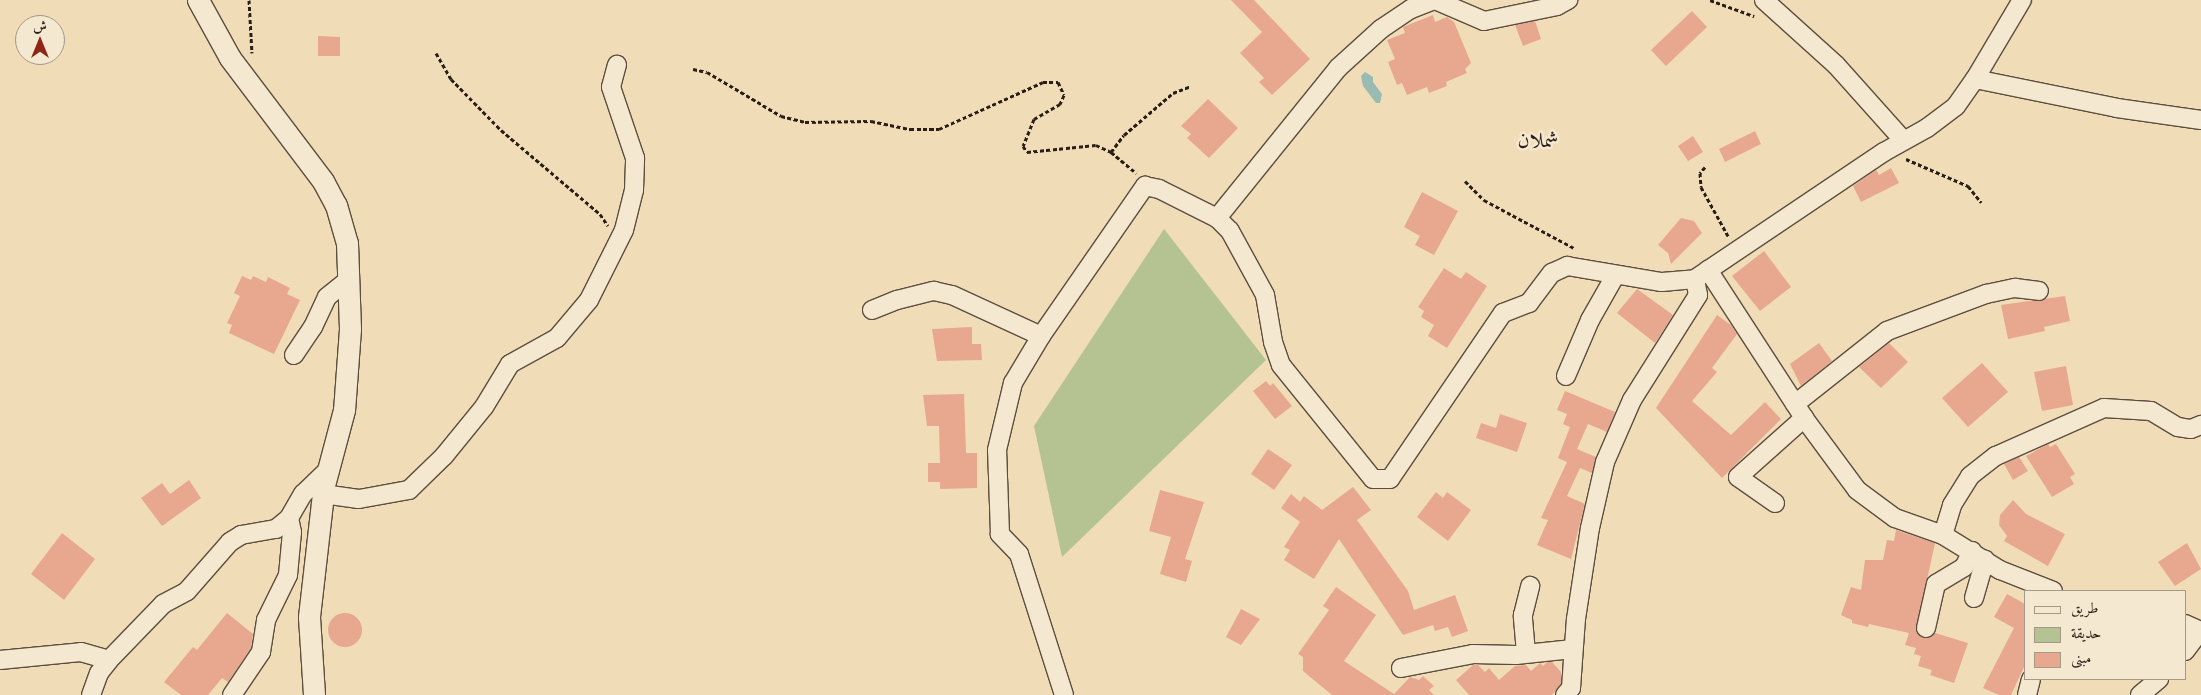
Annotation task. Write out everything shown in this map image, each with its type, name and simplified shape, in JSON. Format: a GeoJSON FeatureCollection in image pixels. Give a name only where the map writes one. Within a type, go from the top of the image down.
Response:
{"type":"FeatureCollection","features":[{"type":"Feature","properties":{"kind":"street"},"geometry":{"type":"LineString","coordinates":[[198,0],[230,58],[311,162],[336,205],[347,243],[350,329],[344,410],[323,494],[309,617],[310,672],[314,695]]}},
{"type":"Feature","properties":{"kind":"street"},"geometry":{"type":"LineString","coordinates":[[1217,218],[1338,68],[1411,9],[1435,0],[1484,21],[1557,6],[1568,0]]}},
{"type":"Feature","properties":{"kind":"street"},"geometry":{"type":"LineString","coordinates":[[1764,0],[1836,65],[1903,140]]}},
{"type":"Feature","properties":{"kind":"street"},"geometry":{"type":"LineString","coordinates":[[1064,695],[1019,554],[1000,534],[997,450],[1004,412],[1013,383],[1041,336],[1145,186],[1217,218],[1230,231],[1257,277],[1282,365],[1374,479],[1390,479],[1403,464],[1502,313],[1529,303],[1552,273],[1567,266],[1583,267],[1615,276],[1662,282],[1702,274],[1956,106],[1975,79],[2022,0]]}},
{"type":"Feature","properties":{"kind":"street"},"geometry":{"type":"LineString","coordinates":[[323,494],[359,499],[409,490],[444,456],[484,407],[510,364],[557,338],[574,322],[602,277],[619,244],[634,190],[635,158],[611,87],[617,66]]}},
{"type":"Feature","properties":{"kind":"street"},"geometry":{"type":"LineString","coordinates":[[1975,79],[2117,108],[2201,120]]}},
{"type":"Feature","properties":{"kind":"street"},"geometry":{"type":"LineString","coordinates":[[1702,274],[1857,490],[1895,518],[1942,535],[2000,570],[2051,590]]}},
{"type":"Feature","properties":{"kind":"street"},"geometry":{"type":"LineString","coordinates":[[1565,695],[1571,688],[1573,648],[1590,528],[1605,462],[1632,400],[1698,295],[1702,274]]}},
{"type":"Feature","properties":{"kind":"street"},"geometry":{"type":"LineString","coordinates":[[1566,376],[1590,320],[1615,276]]}},
{"type":"Feature","properties":{"kind":"street"},"geometry":{"type":"LineString","coordinates":[[294,355],[313,328],[327,297],[349,279]]}},
{"type":"Feature","properties":{"kind":"street"},"geometry":{"type":"LineString","coordinates":[[1775,503],[1738,477],[1800,411],[1887,331],[1986,294],[2015,288],[2039,291]]}},
{"type":"Feature","properties":{"kind":"street"},"geometry":{"type":"LineString","coordinates":[[872,310],[897,300],[934,291],[952,295],[1041,336]]}},
{"type":"Feature","properties":{"kind":"street"},"geometry":{"type":"LineString","coordinates":[[1942,535],[1952,504],[1970,476],[1996,456],[2104,408],[2151,411],[2178,427],[2191,429],[2201,424]]}},
{"type":"Feature","properties":{"kind":"street"},"geometry":{"type":"LineString","coordinates":[[91,695],[99,673],[109,660],[163,604],[187,591],[230,542],[241,534],[276,529],[289,518],[303,494],[328,470]]}},
{"type":"Feature","properties":{"kind":"street"},"geometry":{"type":"LineString","coordinates":[[232,695],[261,652],[266,620],[288,575],[292,532],[289,518]]}},
{"type":"Feature","properties":{"kind":"street"},"geometry":{"type":"LineString","coordinates":[[1974,598],[1978,556]]}},
{"type":"Feature","properties":{"kind":"street"},"geometry":{"type":"LineString","coordinates":[[1926,628],[1936,584],[1978,556]]}},
{"type":"Feature","properties":{"kind":"street"},"geometry":{"type":"LineString","coordinates":[[1526,653],[1523,615],[1530,586]]}},
{"type":"Feature","properties":{"kind":"street"},"geometry":{"type":"LineString","coordinates":[[2186,649],[2196,626]]}},
{"type":"Feature","properties":{"kind":"street"},"geometry":{"type":"LineString","coordinates":[[1401,668],[1473,654],[1526,653],[1573,648]]}},
{"type":"Feature","properties":{"kind":"street"},"geometry":{"type":"LineString","coordinates":[[0,660],[81,652],[109,660]]}},
{"type":"Feature","properties":{"kind":"street"},"geometry":{"type":"LineString","coordinates":[[2027,695],[2031,680]]}},
{"type":"Feature","properties":{"kind":"street"},"geometry":{"type":"LineString","coordinates":[[2140,695],[2158,680]]}},
{"type":"Feature","properties":{"kind":"path"},"geometry":{"type":"LineString","coordinates":[[249,0],[253,28],[249,84]]}},
{"type":"Feature","properties":{"kind":"path"},"geometry":{"type":"LineString","coordinates":[[436,54],[451,79],[501,130],[600,214],[619,244]]}},
{"type":"Feature","properties":{"kind":"path"},"geometry":{"type":"LineString","coordinates":[[693,69],[707,72],[781,116],[805,122],[871,121],[910,129],[939,129],[1043,82],[1058,82],[1064,95],[1060,104],[1034,119],[1023,146],[1027,152],[1096,145],[1111,152],[1136,172],[1145,186]]}},
{"type":"Feature","properties":{"kind":"path"},"geometry":{"type":"LineString","coordinates":[[1111,152],[1124,135],[1173,93],[1191,86]]}},
{"type":"Feature","properties":{"kind":"path"},"geometry":{"type":"LineString","coordinates":[[1884,152],[1968,186],[1981,202]]}},
{"type":"Feature","properties":{"kind":"path"},"geometry":{"type":"LineString","coordinates":[[1705,167],[1700,173],[1701,187],[1739,250]]}},
{"type":"Feature","properties":{"kind":"path"},"geometry":{"type":"LineString","coordinates":[[1465,181],[1484,200],[1579,250],[1583,267]]}},
{"type":"Feature","properties":{"kind":"green space"},"geometry":{"type":"Polygon","coordinates":[[[1164,229],[1266,360],[1062,557],[1034,426],[1164,229]]]}},
{"type":"Feature","properties":{"kind":"water"},"geometry":{"type":"Polygon","coordinates":[[[1365,72],[1373,77],[1373,82],[1382,94],[1380,103],[1376,103],[1363,86],[1361,76],[1365,72]]]}},
{"type":"Feature","properties":{"kind":"building"},"geometry":{"type":"Polygon","coordinates":[[[1231,0],[1254,0],[1310,59],[1272,95],[1259,82],[1264,78],[1240,53],[1262,32],[1231,0]]]}},
{"type":"Feature","properties":{"kind":"building"},"geometry":{"type":"Polygon","coordinates":[[[1692,11],[1707,27],[1666,66],[1651,50],[1692,11]]]}},
{"type":"Feature","properties":{"kind":"building"},"geometry":{"type":"Polygon","coordinates":[[[1433,15],[1435,22],[1447,17],[1454,22],[1471,63],[1465,69],[1467,73],[1446,82],[1447,86],[1429,93],[1427,87],[1407,95],[1402,83],[1397,85],[1388,62],[1395,59],[1387,40],[1405,33],[1403,27],[1433,15]]]}},
{"type":"Feature","properties":{"kind":"building"},"geometry":{"type":"Polygon","coordinates":[[[1535,21],[1541,39],[1523,46],[1515,25],[1535,21]]]}},
{"type":"Feature","properties":{"kind":"building"},"geometry":{"type":"Polygon","coordinates":[[[318,36],[340,37],[340,56],[318,56],[318,36]]]}},
{"type":"Feature","properties":{"kind":"building"},"geometry":{"type":"Polygon","coordinates":[[[1208,99],[1238,128],[1209,158],[1187,138],[1191,134],[1181,126],[1208,99]]]}},
{"type":"Feature","properties":{"kind":"building"},"geometry":{"type":"Polygon","coordinates":[[[1755,131],[1761,144],[1725,162],[1719,149],[1755,131]]]}},
{"type":"Feature","properties":{"kind":"building"},"geometry":{"type":"Polygon","coordinates":[[[1693,136],[1703,152],[1688,161],[1678,146],[1693,136]]]}},
{"type":"Feature","properties":{"kind":"building"},"geometry":{"type":"Polygon","coordinates":[[[1891,168],[1899,183],[1861,202],[1853,186],[1876,170],[1879,175],[1891,168]]]}},
{"type":"Feature","properties":{"kind":"building"},"geometry":{"type":"Polygon","coordinates":[[[1422,192],[1458,211],[1434,255],[1415,245],[1420,236],[1404,227],[1422,192]]]}},
{"type":"Feature","properties":{"kind":"building"},"geometry":{"type":"Polygon","coordinates":[[[1681,218],[1694,221],[1702,233],[1671,264],[1668,253],[1658,245],[1681,218]]]}},
{"type":"Feature","properties":{"kind":"building"},"geometry":{"type":"Polygon","coordinates":[[[1764,251],[1791,287],[1760,311],[1732,276],[1764,251]]]}},
{"type":"Feature","properties":{"kind":"building"},"geometry":{"type":"Polygon","coordinates":[[[1444,268],[1461,279],[1466,272],[1487,286],[1447,348],[1428,336],[1434,325],[1421,317],[1424,311],[1418,307],[1444,268]]]}},
{"type":"Feature","properties":{"kind":"building"},"geometry":{"type":"Polygon","coordinates":[[[242,276],[251,280],[253,276],[266,282],[268,277],[290,288],[287,294],[300,300],[274,354],[229,333],[232,325],[227,323],[240,296],[234,293],[242,276]]]}},
{"type":"Feature","properties":{"kind":"building"},"geometry":{"type":"Polygon","coordinates":[[[1637,289],[1673,315],[1655,343],[1617,313],[1637,289]]]}},
{"type":"Feature","properties":{"kind":"building"},"geometry":{"type":"Polygon","coordinates":[[[2065,296],[2070,321],[2044,327],[2045,331],[2008,339],[2001,305],[2065,296]]]}},
{"type":"Feature","properties":{"kind":"building"},"geometry":{"type":"Polygon","coordinates":[[[1717,315],[1731,325],[1737,334],[1712,368],[1717,372],[1692,401],[1731,435],[1765,402],[1781,419],[1722,478],[1656,408],[1717,315]]]}},
{"type":"Feature","properties":{"kind":"building"},"geometry":{"type":"Polygon","coordinates":[[[972,327],[972,344],[981,344],[982,360],[937,361],[932,329],[972,327]]]}},
{"type":"Feature","properties":{"kind":"building"},"geometry":{"type":"Polygon","coordinates":[[[1819,343],[1832,361],[1801,386],[1790,364],[1819,343]]]}},
{"type":"Feature","properties":{"kind":"building"},"geometry":{"type":"Polygon","coordinates":[[[1889,343],[1908,362],[1881,388],[1859,367],[1889,343]]]}},
{"type":"Feature","properties":{"kind":"building"},"geometry":{"type":"Polygon","coordinates":[[[1982,363],[2008,392],[1968,427],[1942,398],[1982,363]]]}},
{"type":"Feature","properties":{"kind":"building"},"geometry":{"type":"Polygon","coordinates":[[[2066,366],[2073,405],[2042,411],[2034,372],[2066,366]]]}},
{"type":"Feature","properties":{"kind":"building"},"geometry":{"type":"Polygon","coordinates":[[[1266,381],[1270,386],[1273,383],[1292,406],[1275,419],[1253,391],[1266,381]]]}},
{"type":"Feature","properties":{"kind":"building"},"geometry":{"type":"Polygon","coordinates":[[[1565,391],[1615,412],[1607,432],[1588,424],[1577,449],[1596,457],[1592,473],[1580,468],[1567,496],[1585,504],[1571,559],[1537,545],[1548,520],[1541,518],[1567,462],[1558,458],[1570,427],[1563,424],[1567,414],[1557,410],[1565,391]]]}},
{"type":"Feature","properties":{"kind":"building"},"geometry":{"type":"Polygon","coordinates":[[[964,394],[966,453],[977,453],[977,488],[940,489],[940,482],[928,482],[928,463],[940,463],[939,426],[927,426],[923,395],[964,394]]]}},
{"type":"Feature","properties":{"kind":"building"},"geometry":{"type":"Polygon","coordinates":[[[1500,414],[1527,423],[1517,452],[1476,438],[1481,423],[1496,428],[1500,414]]]}},
{"type":"Feature","properties":{"kind":"building"},"geometry":{"type":"Polygon","coordinates":[[[2048,444],[2050,447],[2056,444],[2075,474],[2070,477],[2074,484],[2052,497],[2026,456],[2048,444]]]}},
{"type":"Feature","properties":{"kind":"building"},"geometry":{"type":"Polygon","coordinates":[[[1268,449],[1292,465],[1274,490],[1251,474],[1268,449]]]}},
{"type":"Feature","properties":{"kind":"building"},"geometry":{"type":"Polygon","coordinates":[[[2019,457],[2028,471],[2013,480],[2004,464],[2019,457]]]}},
{"type":"Feature","properties":{"kind":"building"},"geometry":{"type":"Polygon","coordinates":[[[189,480],[201,498],[162,526],[141,498],[162,483],[170,494],[189,480]]]}},
{"type":"Feature","properties":{"kind":"building"},"geometry":{"type":"Polygon","coordinates":[[[1353,487],[1371,510],[1357,520],[1408,591],[1414,610],[1455,595],[1468,631],[1452,637],[1448,627],[1435,631],[1433,625],[1403,635],[1339,539],[1314,579],[1284,560],[1290,550],[1284,547],[1300,522],[1281,508],[1291,494],[1300,502],[1304,496],[1322,510],[1353,487]]]}},
{"type":"Feature","properties":{"kind":"building"},"geometry":{"type":"Polygon","coordinates":[[[1160,490],[1204,502],[1185,559],[1192,561],[1186,582],[1160,574],[1171,537],[1149,531],[1160,490]]]}},
{"type":"Feature","properties":{"kind":"building"},"geometry":{"type":"Polygon","coordinates":[[[1436,492],[1443,498],[1447,492],[1471,510],[1448,541],[1417,517],[1436,492]]]}},
{"type":"Feature","properties":{"kind":"building"},"geometry":{"type":"Polygon","coordinates":[[[2013,500],[2026,514],[2065,534],[2048,566],[2004,541],[2007,536],[1999,525],[2000,515],[2013,500]]]}},
{"type":"Feature","properties":{"kind":"building"},"geometry":{"type":"Polygon","coordinates":[[[1896,530],[1935,543],[1916,631],[1923,638],[1935,633],[1968,643],[1954,683],[1930,675],[1932,670],[1918,666],[1921,656],[1914,654],[1916,648],[1905,645],[1909,633],[1869,624],[1868,627],[1852,623],[1852,620],[1841,615],[1851,587],[1861,590],[1865,560],[1883,560],[1887,540],[1894,541],[1896,530]]]}},
{"type":"Feature","properties":{"kind":"building"},"geometry":{"type":"Polygon","coordinates":[[[62,533],[95,559],[64,600],[31,574],[62,533]]]}},
{"type":"Feature","properties":{"kind":"building"},"geometry":{"type":"Polygon","coordinates":[[[2187,543],[2201,569],[2175,586],[2158,562],[2187,543]]]}},
{"type":"Feature","properties":{"kind":"building"},"geometry":{"type":"Polygon","coordinates":[[[1336,587],[1376,615],[1344,661],[1394,694],[1410,677],[1419,680],[1423,676],[1434,686],[1429,690],[1434,695],[1332,695],[1303,671],[1303,657],[1298,654],[1329,610],[1323,606],[1336,587]]]}},
{"type":"Feature","properties":{"kind":"building"},"geometry":{"type":"Polygon","coordinates":[[[2007,594],[2024,603],[2024,667],[2011,695],[1999,695],[1983,688],[2014,628],[1994,617],[2007,594]]]}},
{"type":"Feature","properties":{"kind":"building"},"geometry":{"type":"Polygon","coordinates":[[[1241,609],[1260,619],[1241,645],[1226,637],[1241,609]]]}},
{"type":"Feature","properties":{"kind":"building"},"geometry":{"type":"Polygon","coordinates":[[[227,613],[253,634],[251,648],[228,682],[222,678],[208,695],[181,695],[164,682],[193,647],[197,650],[227,613]]]}},
{"type":"Feature","properties":{"kind":"building"},"geometry":{"type":"Polygon","coordinates":[[[345,613],[352,614],[357,618],[361,623],[361,637],[357,642],[352,646],[345,647],[338,646],[333,642],[329,637],[328,630],[329,623],[333,618],[338,614],[345,613]]]}},
{"type":"Feature","properties":{"kind":"building"},"geometry":{"type":"Polygon","coordinates":[[[1547,662],[1552,662],[1561,672],[1561,684],[1552,695],[1469,695],[1456,680],[1473,665],[1478,665],[1485,672],[1489,668],[1499,680],[1515,666],[1526,665],[1531,671],[1540,663],[1543,666],[1547,662]]]}},
{"type":"Feature","properties":{"kind":"district","name":"شملان"},"geometry":{"type":"Point","coordinates":[1538,140]}}]}
